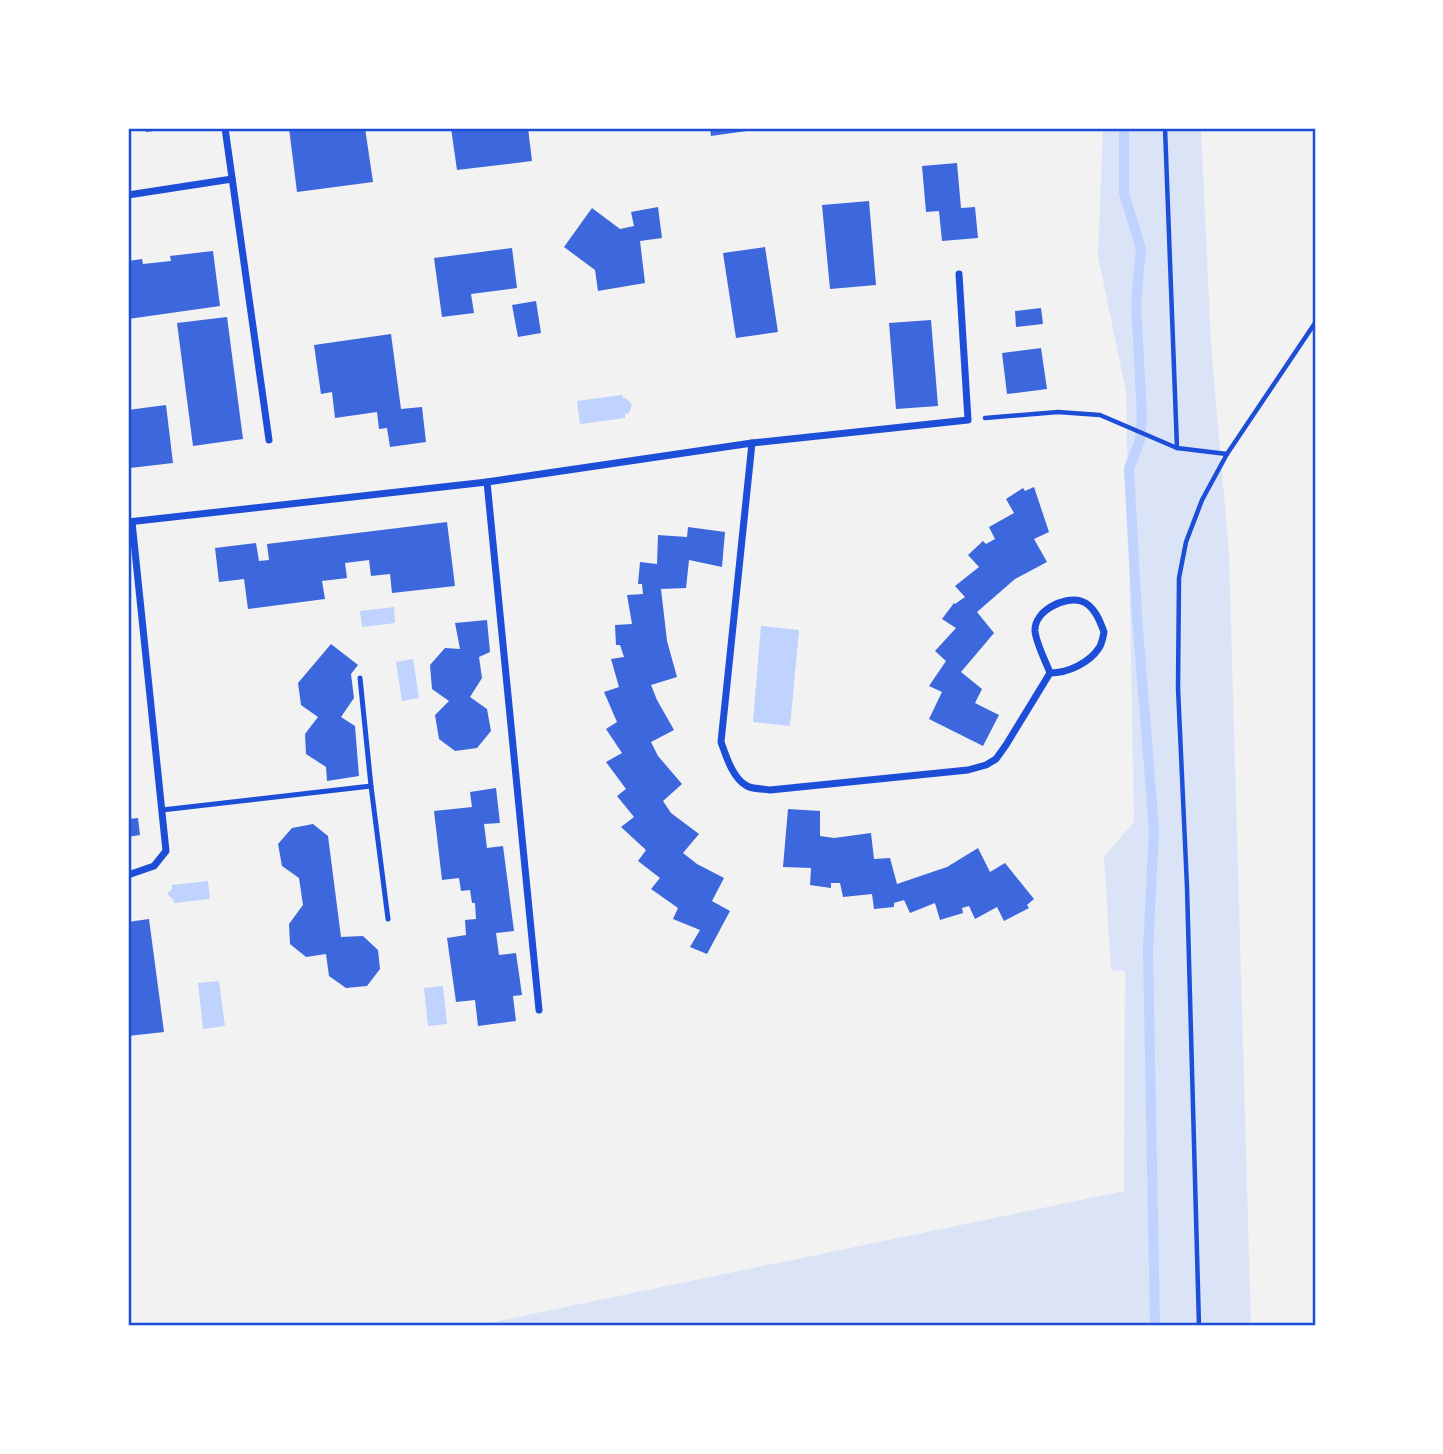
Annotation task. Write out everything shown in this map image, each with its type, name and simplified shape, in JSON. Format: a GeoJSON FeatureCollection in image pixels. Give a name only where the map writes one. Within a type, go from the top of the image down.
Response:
{"type":"FeatureCollection","features":[{"type":"Feature","properties":{"kind":"street"},"geometry":{"type":"LineString","coordinates":[[225,128],[269,440]]}},
{"type":"Feature","properties":{"kind":"street"},"geometry":{"type":"LineString","coordinates":[[128,195],[232,179]]}},
{"type":"Feature","properties":{"kind":"street"},"geometry":{"type":"LineString","coordinates":[[128,875],[154,866],[166,851],[130,522],[487,482],[752,443],[968,420],[959,274]]}},
{"type":"Feature","properties":{"kind":"street"},"geometry":{"type":"LineString","coordinates":[[752,443],[721,742],[728,763],[747,787],[770,790],[986,765],[996,759],[1006,745],[1050,674]]}},
{"type":"Feature","properties":{"kind":"street"},"geometry":{"type":"LineString","coordinates":[[487,482],[539,1010]]}},
{"type":"Feature","properties":{"kind":"street"},"geometry":{"type":"LineString","coordinates":[[1081,601],[1098,618],[1104,632],[1100,647],[1090,658],[1064,673],[1050,674],[1035,632],[1036,623],[1056,603],[1081,601]]}},
{"type":"Feature","properties":{"kind":"lane"},"geometry":{"type":"LineString","coordinates":[[360,678],[388,919]]}},
{"type":"Feature","properties":{"kind":"lane"},"geometry":{"type":"LineString","coordinates":[[162,810],[371,786]]}},
{"type":"Feature","properties":{"kind":"path"},"geometry":{"type":"LineString","coordinates":[[1165,128],[1177,448]]}},
{"type":"Feature","properties":{"kind":"path"},"geometry":{"type":"LineString","coordinates":[[1199,1326],[1178,688],[1179,578],[1186,542],[1202,500],[1227,454],[1315,323]]}},
{"type":"Feature","properties":{"kind":"path"},"geometry":{"type":"LineString","coordinates":[[968,420],[1058,412],[1100,415],[1177,448],[1227,454]]}},
{"type":"Feature","properties":{"kind":"shaded area"},"geometry":{"type":"Polygon","coordinates":[[[1103,128],[1201,128],[1211,344],[1229,553],[1251,1326],[474,1326],[1124,1191],[1125,971],[1111,970],[1104,857],[1134,822],[1126,392],[1098,256],[1103,128]]]}},
{"type":"Feature","properties":{"kind":"water"},"geometry":{"type":"Polygon","coordinates":[[[622,395],[632,405],[625,418],[580,424],[577,401],[622,395]]]}},
{"type":"Feature","properties":{"kind":"water"},"geometry":{"type":"Polygon","coordinates":[[[394,607],[395,623],[362,627],[360,611],[394,607]]]}},
{"type":"Feature","properties":{"kind":"water"},"geometry":{"type":"Polygon","coordinates":[[[761,626],[799,630],[790,726],[753,722],[761,626]]]}},
{"type":"Feature","properties":{"kind":"water"},"geometry":{"type":"Polygon","coordinates":[[[413,659],[419,698],[402,701],[396,662],[413,659]]]}},
{"type":"Feature","properties":{"kind":"water"},"geometry":{"type":"Polygon","coordinates":[[[208,881],[210,899],[174,903],[167,894],[172,885],[208,881]]]}},
{"type":"Feature","properties":{"kind":"water"},"geometry":{"type":"Polygon","coordinates":[[[219,981],[225,1026],[203,1029],[198,983],[219,981]]]}},
{"type":"Feature","properties":{"kind":"water"},"geometry":{"type":"Polygon","coordinates":[[[443,986],[447,1024],[428,1026],[424,988],[443,986]]]}},
{"type":"Feature","properties":{"kind":"building"},"geometry":{"type":"Polygon","coordinates":[[[145,128],[171,128],[171,129],[146,132],[145,128]]]}},
{"type":"Feature","properties":{"kind":"building"},"geometry":{"type":"Polygon","coordinates":[[[289,128],[365,128],[373,182],[297,192],[289,128]]]}},
{"type":"Feature","properties":{"kind":"building"},"geometry":{"type":"Polygon","coordinates":[[[451,128],[528,128],[532,161],[457,170],[451,128]]]}},
{"type":"Feature","properties":{"kind":"building"},"geometry":{"type":"Polygon","coordinates":[[[710,128],[761,128],[761,129],[711,136],[710,128]]]}},
{"type":"Feature","properties":{"kind":"building"},"geometry":{"type":"Polygon","coordinates":[[[957,163],[961,208],[975,207],[978,238],[942,241],[939,211],[926,212],[922,166],[957,163]]]}},
{"type":"Feature","properties":{"kind":"building"},"geometry":{"type":"Polygon","coordinates":[[[869,201],[876,285],[830,289],[822,205],[869,201]]]}},
{"type":"Feature","properties":{"kind":"building"},"geometry":{"type":"Polygon","coordinates":[[[658,207],[662,238],[640,241],[645,283],[598,291],[595,270],[564,247],[592,208],[620,229],[634,226],[631,212],[658,207]]]}},
{"type":"Feature","properties":{"kind":"building"},"geometry":{"type":"Polygon","coordinates":[[[765,247],[778,332],[736,338],[723,253],[765,247]]]}},
{"type":"Feature","properties":{"kind":"building"},"geometry":{"type":"Polygon","coordinates":[[[512,248],[517,288],[471,294],[474,313],[442,317],[434,258],[512,248]]]}},
{"type":"Feature","properties":{"kind":"building"},"geometry":{"type":"Polygon","coordinates":[[[213,251],[220,306],[128,319],[128,261],[142,259],[143,264],[171,261],[170,256],[213,251]]]}},
{"type":"Feature","properties":{"kind":"building"},"geometry":{"type":"Polygon","coordinates":[[[536,301],[541,333],[518,337],[512,305],[536,301]]]}},
{"type":"Feature","properties":{"kind":"building"},"geometry":{"type":"Polygon","coordinates":[[[1041,308],[1043,324],[1016,327],[1015,311],[1041,308]]]}},
{"type":"Feature","properties":{"kind":"building"},"geometry":{"type":"Polygon","coordinates":[[[227,317],[243,439],[193,446],[177,323],[227,317]]]}},
{"type":"Feature","properties":{"kind":"building"},"geometry":{"type":"Polygon","coordinates":[[[931,320],[938,406],[896,409],[889,323],[931,320]]]}},
{"type":"Feature","properties":{"kind":"building"},"geometry":{"type":"Polygon","coordinates":[[[391,334],[401,409],[422,407],[426,442],[390,447],[387,428],[379,429],[377,412],[335,418],[332,392],[321,394],[314,345],[391,334]]]}},
{"type":"Feature","properties":{"kind":"building"},"geometry":{"type":"Polygon","coordinates":[[[1041,348],[1047,389],[1007,394],[1002,353],[1041,348]]]}},
{"type":"Feature","properties":{"kind":"building"},"geometry":{"type":"Polygon","coordinates":[[[166,405],[173,463],[130,468],[128,410],[166,405]]]}},
{"type":"Feature","properties":{"kind":"building"},"geometry":{"type":"Polygon","coordinates":[[[1034,487],[1049,532],[1034,539],[1047,562],[1015,579],[977,612],[994,633],[961,672],[982,689],[975,703],[999,715],[983,746],[929,719],[942,692],[929,686],[946,661],[935,651],[956,628],[942,619],[954,603],[965,597],[955,586],[979,567],[968,555],[983,541],[986,544],[995,539],[989,527],[1014,513],[1006,499],[1023,488],[1025,491],[1034,487]]]}},
{"type":"Feature","properties":{"kind":"building"},"geometry":{"type":"Polygon","coordinates":[[[447,522],[455,586],[392,593],[390,574],[371,576],[369,560],[345,563],[347,578],[322,581],[325,599],[248,609],[244,579],[219,582],[215,548],[256,543],[259,561],[269,560],[267,544],[447,522]]]}},
{"type":"Feature","properties":{"kind":"building"},"geometry":{"type":"Polygon","coordinates":[[[688,527],[725,532],[722,567],[689,560],[686,588],[661,589],[667,641],[677,677],[651,685],[674,730],[651,742],[658,756],[682,784],[663,801],[671,813],[699,834],[683,853],[697,864],[724,878],[712,901],[730,911],[707,954],[690,947],[700,930],[673,919],[678,908],[651,889],[660,878],[638,861],[646,850],[621,827],[634,817],[617,796],[626,789],[606,762],[622,753],[606,729],[617,722],[604,692],[619,687],[611,659],[624,657],[620,645],[616,645],[615,625],[632,624],[627,595],[643,594],[642,584],[638,584],[640,562],[657,564],[658,535],[687,537],[688,527]]]}},
{"type":"Feature","properties":{"kind":"building"},"geometry":{"type":"Polygon","coordinates":[[[487,620],[490,652],[479,657],[482,678],[470,697],[487,709],[491,731],[477,748],[455,751],[439,739],[435,715],[449,701],[432,689],[430,665],[445,648],[460,649],[455,623],[487,620]]]}},
{"type":"Feature","properties":{"kind":"building"},"geometry":{"type":"Polygon","coordinates":[[[331,644],[358,665],[351,674],[354,698],[341,717],[355,726],[359,776],[327,781],[326,767],[306,754],[305,734],[318,717],[301,705],[298,683],[331,644]]]}},
{"type":"Feature","properties":{"kind":"building"},"geometry":{"type":"Polygon","coordinates":[[[496,788],[500,823],[484,824],[487,848],[503,846],[514,931],[496,933],[499,955],[516,953],[522,995],[513,996],[516,1021],[478,1026],[475,1000],[456,1002],[447,938],[466,935],[465,920],[476,919],[475,903],[472,903],[470,890],[461,891],[459,878],[442,880],[434,811],[472,807],[470,792],[496,788]]]}},
{"type":"Feature","properties":{"kind":"building"},"geometry":{"type":"Polygon","coordinates":[[[788,809],[820,811],[820,836],[834,838],[871,833],[874,859],[890,858],[897,884],[947,867],[978,848],[990,872],[1005,863],[1034,899],[1027,905],[1029,908],[1004,921],[997,907],[975,919],[969,906],[962,908],[963,913],[940,920],[935,903],[910,913],[904,900],[894,903],[894,907],[874,909],[872,894],[843,897],[840,883],[831,883],[831,888],[810,885],[811,868],[783,867],[788,809]]]}},
{"type":"Feature","properties":{"kind":"building"},"geometry":{"type":"Polygon","coordinates":[[[138,818],[140,835],[128,837],[128,819],[138,818]]]}},
{"type":"Feature","properties":{"kind":"building"},"geometry":{"type":"Polygon","coordinates":[[[313,824],[328,836],[341,937],[363,936],[378,950],[380,969],[367,986],[346,988],[329,976],[326,954],[306,957],[290,944],[289,924],[303,905],[299,878],[282,866],[278,844],[292,828],[313,824]]]}},
{"type":"Feature","properties":{"kind":"building"},"geometry":{"type":"Polygon","coordinates":[[[149,919],[164,1032],[128,1036],[128,922],[149,919]]]}},
{"type":"Feature","properties":{"kind":"waterway"},"geometry":{"type":"LineString","coordinates":[[1124,128],[1124,193],[1141,249],[1136,303],[1142,417],[1140,440],[1129,469],[1137,616],[1154,830],[1148,950],[1155,1326]]}}]}
